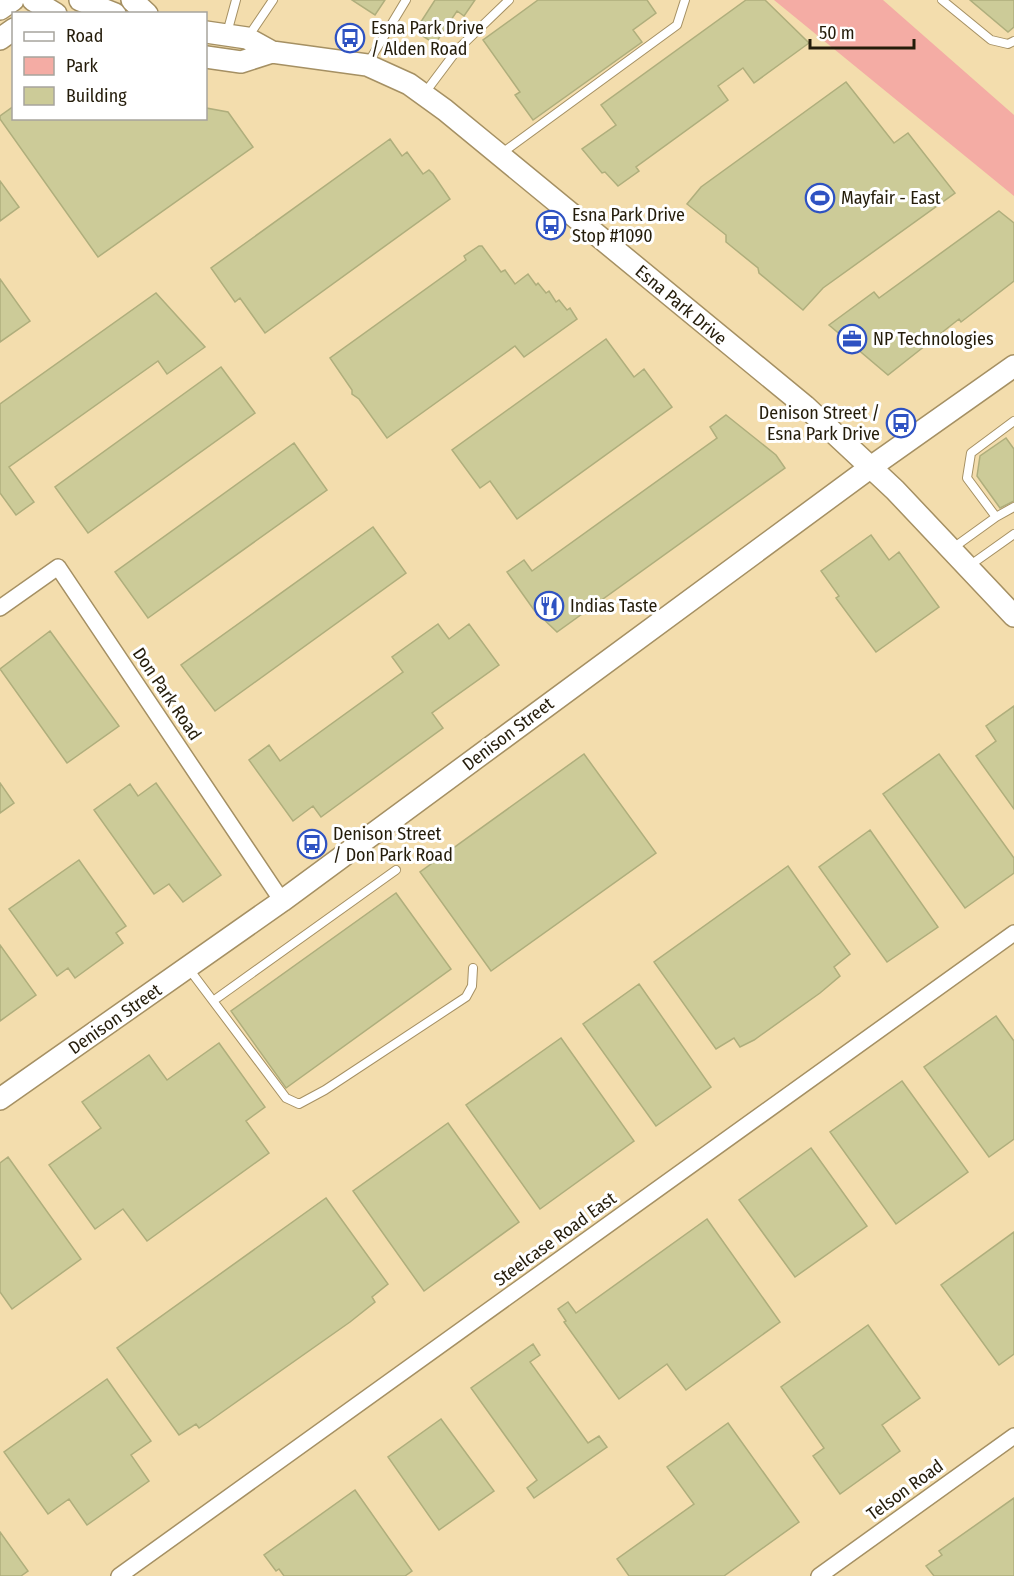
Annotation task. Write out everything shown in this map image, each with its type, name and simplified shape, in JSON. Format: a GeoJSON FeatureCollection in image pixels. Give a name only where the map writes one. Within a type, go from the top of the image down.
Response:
{"type":"FeatureCollection","features":[{"type":"Feature","properties":{"kind":"street"},"geometry":{"type":"LineString","coordinates":[[0,9],[13,0]]}},
{"type":"Feature","properties":{"kind":"street"},"geometry":{"type":"LineString","coordinates":[[80,0],[110,12]]}},
{"type":"Feature","properties":{"kind":"street"},"geometry":{"type":"LineString","coordinates":[[132,0],[145,12]]}},
{"type":"Feature","properties":{"kind":"street","name":"Esna Park Drive"},"geometry":{"type":"LineString","coordinates":[[226,35],[272,52],[367,65],[391,74],[423,95],[805,406],[871,467],[969,566],[1014,616]]}},
{"type":"Feature","properties":{"kind":"street","name":"Esna Park Drive"},"geometry":{"type":"LineString","coordinates":[[207,57],[241,62],[272,52]]}},
{"type":"Feature","properties":{"kind":"street","name":"Denison Street"},"geometry":{"type":"LineString","coordinates":[[0,1100],[282,902],[871,467],[1014,366]]}},
{"type":"Feature","properties":{"kind":"street","name":"Don Park Road"},"geometry":{"type":"LineString","coordinates":[[0,608],[58,567],[282,902]]}},
{"type":"Feature","properties":{"kind":"street","name":"Steelcase Road East"},"geometry":{"type":"LineString","coordinates":[[119,1576],[1014,933]]}},
{"type":"Feature","properties":{"kind":"street","name":"Telson Road"},"geometry":{"type":"LineString","coordinates":[[819,1576],[1014,1436]]}},
{"type":"Feature","properties":{"kind":"lane"},"geometry":{"type":"LineString","coordinates":[[226,35],[236,0]]}},
{"type":"Feature","properties":{"kind":"lane"},"geometry":{"type":"LineString","coordinates":[[226,35],[273,0]]}},
{"type":"Feature","properties":{"kind":"lane"},"geometry":{"type":"LineString","coordinates":[[367,65],[406,0]]}},
{"type":"Feature","properties":{"kind":"lane"},"geometry":{"type":"LineString","coordinates":[[423,95],[457,50],[509,0]]}},
{"type":"Feature","properties":{"kind":"lane"},"geometry":{"type":"LineString","coordinates":[[498,156],[677,25],[685,0]]}},
{"type":"Feature","properties":{"kind":"lane"},"geometry":{"type":"LineString","coordinates":[[942,0],[990,40],[1008,44],[1014,41]]}},
{"type":"Feature","properties":{"kind":"lane"},"geometry":{"type":"LineString","coordinates":[[996,517],[971,487],[966,468],[971,453],[1014,421]]}},
{"type":"Feature","properties":{"kind":"lane"},"geometry":{"type":"LineString","coordinates":[[952,549],[996,517],[1014,507]]}},
{"type":"Feature","properties":{"kind":"lane"},"geometry":{"type":"LineString","coordinates":[[969,566],[1014,534]]}},
{"type":"Feature","properties":{"kind":"lane"},"geometry":{"type":"LineString","coordinates":[[213,1001],[396,870]]}},
{"type":"Feature","properties":{"kind":"lane"},"geometry":{"type":"LineString","coordinates":[[188,968],[286,1098],[299,1104],[325,1090],[466,997],[472,986],[473,968]]}},
{"type":"Feature","properties":{"kind":"green space"},"geometry":{"type":"Polygon","coordinates":[[[774,0],[883,0],[1014,115],[1014,196],[774,0]]]}},
{"type":"Feature","properties":{"kind":"building"},"geometry":{"type":"Polygon","coordinates":[[[352,0],[385,0],[375,15],[352,0]]]}},
{"type":"Feature","properties":{"kind":"building"},"geometry":{"type":"Polygon","coordinates":[[[435,0],[475,0],[464,16],[457,11],[435,44],[415,31],[435,0]]]}},
{"type":"Feature","properties":{"kind":"building"},"geometry":{"type":"Polygon","coordinates":[[[538,0],[647,0],[656,13],[633,30],[642,42],[533,120],[515,95],[520,92],[483,40],[538,0]]]}},
{"type":"Feature","properties":{"kind":"building"},"geometry":{"type":"Polygon","coordinates":[[[746,0],[765,0],[809,43],[754,83],[743,68],[718,86],[728,100],[636,167],[639,171],[618,186],[605,172],[602,173],[582,149],[616,125],[601,105],[746,0]]]}},
{"type":"Feature","properties":{"kind":"building"},"geometry":{"type":"Polygon","coordinates":[[[970,0],[1014,0],[1014,27],[1008,32],[970,0]]]}},
{"type":"Feature","properties":{"kind":"building","name":"Mayfair - East"},"geometry":{"type":"Polygon","coordinates":[[[846,82],[894,143],[908,133],[955,193],[823,288],[803,310],[726,242],[726,235],[687,204],[701,187],[846,82]]]}},
{"type":"Feature","properties":{"kind":"building"},"geometry":{"type":"Polygon","coordinates":[[[12,107],[12,120],[207,120],[207,108],[228,112],[253,147],[98,257],[0,116],[12,107]]]}},
{"type":"Feature","properties":{"kind":"building"},"geometry":{"type":"Polygon","coordinates":[[[390,139],[402,156],[407,152],[423,174],[429,170],[433,174],[450,199],[265,333],[240,298],[235,302],[211,268],[390,139]]]}},
{"type":"Feature","properties":{"kind":"building"},"geometry":{"type":"Polygon","coordinates":[[[0,181],[19,207],[0,221],[0,181]]]}},
{"type":"Feature","properties":{"kind":"building"},"geometry":{"type":"Polygon","coordinates":[[[999,211],[1014,223],[1014,281],[961,322],[959,319],[888,375],[829,325],[874,292],[879,298],[999,211]]]}},
{"type":"Feature","properties":{"kind":"building"},"geometry":{"type":"Polygon","coordinates":[[[482,246],[501,272],[505,270],[515,284],[528,274],[536,285],[538,283],[546,293],[549,291],[556,302],[559,300],[567,310],[570,308],[577,319],[524,357],[515,346],[387,438],[359,399],[352,394],[352,390],[330,358],[466,260],[464,256],[482,246]]]}},
{"type":"Feature","properties":{"kind":"building"},"geometry":{"type":"Polygon","coordinates":[[[0,279],[30,321],[0,342],[0,279]]]}},
{"type":"Feature","properties":{"kind":"building"},"geometry":{"type":"Polygon","coordinates":[[[156,293],[205,347],[167,374],[158,361],[9,467],[34,502],[16,515],[0,493],[0,404],[156,293]]]}},
{"type":"Feature","properties":{"kind":"building"},"geometry":{"type":"Polygon","coordinates":[[[606,339],[634,377],[644,369],[672,407],[517,519],[490,481],[480,488],[452,450],[606,339]]]}},
{"type":"Feature","properties":{"kind":"building"},"geometry":{"type":"Polygon","coordinates":[[[221,367],[255,413],[88,533],[55,487],[221,367]]]}},
{"type":"Feature","properties":{"kind":"building"},"geometry":{"type":"Polygon","coordinates":[[[726,415],[776,455],[785,468],[557,632],[534,610],[507,572],[524,560],[532,571],[717,438],[710,427],[726,415]]]}},
{"type":"Feature","properties":{"kind":"building"},"geometry":{"type":"Polygon","coordinates":[[[1006,438],[1014,449],[1014,501],[1000,508],[977,476],[980,456],[1006,438]]]}},
{"type":"Feature","properties":{"kind":"building"},"geometry":{"type":"Polygon","coordinates":[[[294,443],[327,490],[148,618],[115,572],[294,443]]]}},
{"type":"Feature","properties":{"kind":"building"},"geometry":{"type":"Polygon","coordinates":[[[373,527],[406,573],[215,711],[181,665],[373,527]]]}},
{"type":"Feature","properties":{"kind":"building"},"geometry":{"type":"Polygon","coordinates":[[[871,535],[889,560],[899,552],[939,607],[876,652],[836,598],[839,596],[821,571],[871,535]]]}},
{"type":"Feature","properties":{"kind":"building"},"geometry":{"type":"Polygon","coordinates":[[[438,624],[449,639],[469,624],[499,665],[432,713],[443,728],[321,817],[313,806],[293,821],[249,760],[269,745],[280,761],[403,672],[392,657],[438,624]]]}},
{"type":"Feature","properties":{"kind":"building"},"geometry":{"type":"Polygon","coordinates":[[[50,631],[119,726],[67,763],[0,669],[50,631]]]}},
{"type":"Feature","properties":{"kind":"building"},"geometry":{"type":"Polygon","coordinates":[[[1014,706],[1014,809],[976,756],[996,741],[986,726],[1014,706]]]}},
{"type":"Feature","properties":{"kind":"building"},"geometry":{"type":"Polygon","coordinates":[[[584,754],[656,853],[491,971],[420,872],[584,754]]]}},
{"type":"Feature","properties":{"kind":"building"},"geometry":{"type":"Polygon","coordinates":[[[939,754],[1014,858],[1014,873],[965,908],[883,794],[939,754]]]}},
{"type":"Feature","properties":{"kind":"building"},"geometry":{"type":"Polygon","coordinates":[[[0,783],[14,803],[0,813],[0,783]]]}},
{"type":"Feature","properties":{"kind":"building"},"geometry":{"type":"Polygon","coordinates":[[[156,783],[221,875],[183,902],[169,884],[154,894],[94,810],[130,784],[138,796],[156,783]]]}},
{"type":"Feature","properties":{"kind":"building"},"geometry":{"type":"Polygon","coordinates":[[[870,830],[938,927],[887,962],[819,867],[870,830]]]}},
{"type":"Feature","properties":{"kind":"building"},"geometry":{"type":"Polygon","coordinates":[[[79,860],[126,926],[116,933],[123,943],[75,978],[68,968],[57,976],[9,909],[79,860]]]}},
{"type":"Feature","properties":{"kind":"building"},"geometry":{"type":"Polygon","coordinates":[[[788,866],[850,954],[834,967],[840,976],[754,1040],[740,1047],[734,1038],[716,1049],[654,962],[788,866]]]}},
{"type":"Feature","properties":{"kind":"building"},"geometry":{"type":"Polygon","coordinates":[[[396,893],[451,969],[286,1088],[231,1011],[396,893]]]}},
{"type":"Feature","properties":{"kind":"building"},"geometry":{"type":"Polygon","coordinates":[[[0,945],[36,995],[0,1021],[0,945]]]}},
{"type":"Feature","properties":{"kind":"building"},"geometry":{"type":"Polygon","coordinates":[[[639,984],[711,1087],[656,1126],[583,1024],[639,984]]]}},
{"type":"Feature","properties":{"kind":"building"},"geometry":{"type":"Polygon","coordinates":[[[996,1016],[1014,1041],[1014,1139],[989,1157],[924,1067],[996,1016]]]}},
{"type":"Feature","properties":{"kind":"building"},"geometry":{"type":"Polygon","coordinates":[[[561,1038],[634,1141],[540,1209],[466,1105],[561,1038]]]}},
{"type":"Feature","properties":{"kind":"building"},"geometry":{"type":"Polygon","coordinates":[[[219,1043],[265,1107],[246,1121],[269,1153],[147,1241],[123,1209],[95,1229],[49,1165],[101,1128],[82,1102],[149,1055],[167,1080],[219,1043]]]}},
{"type":"Feature","properties":{"kind":"building"},"geometry":{"type":"Polygon","coordinates":[[[902,1081],[968,1172],[896,1224],[830,1132],[902,1081]]]}},
{"type":"Feature","properties":{"kind":"building"},"geometry":{"type":"Polygon","coordinates":[[[448,1123],[519,1222],[424,1291],[353,1191],[448,1123]]]}},
{"type":"Feature","properties":{"kind":"building"},"geometry":{"type":"Polygon","coordinates":[[[811,1148],[867,1226],[795,1277],[739,1200],[811,1148]]]}},
{"type":"Feature","properties":{"kind":"building"},"geometry":{"type":"Polygon","coordinates":[[[8,1157],[81,1259],[12,1309],[0,1292],[0,1163],[8,1157]]]}},
{"type":"Feature","properties":{"kind":"building"},"geometry":{"type":"Polygon","coordinates":[[[326,1198],[388,1284],[372,1297],[375,1302],[350,1322],[199,1428],[196,1424],[179,1435],[117,1348],[326,1198]]]}},
{"type":"Feature","properties":{"kind":"building"},"geometry":{"type":"Polygon","coordinates":[[[707,1219],[780,1322],[686,1390],[667,1364],[619,1399],[564,1322],[566,1321],[558,1309],[568,1302],[576,1313],[707,1219]]]}},
{"type":"Feature","properties":{"kind":"building"},"geometry":{"type":"Polygon","coordinates":[[[1014,1232],[1014,1354],[999,1365],[941,1285],[1014,1232]]]}},
{"type":"Feature","properties":{"kind":"building"},"geometry":{"type":"Polygon","coordinates":[[[868,1325],[920,1398],[882,1425],[900,1451],[840,1494],[813,1456],[824,1448],[781,1387],[868,1325]]]}},
{"type":"Feature","properties":{"kind":"building"},"geometry":{"type":"Polygon","coordinates":[[[533,1344],[540,1355],[530,1362],[588,1443],[599,1436],[607,1447],[534,1498],[527,1488],[537,1480],[471,1388],[533,1344]]]}},
{"type":"Feature","properties":{"kind":"building"},"geometry":{"type":"Polygon","coordinates":[[[107,1379],[151,1441],[131,1455],[149,1481],[87,1525],[69,1499],[48,1514],[4,1452],[107,1379]]]}},
{"type":"Feature","properties":{"kind":"building"},"geometry":{"type":"Polygon","coordinates":[[[441,1419],[494,1491],[439,1530],[388,1457],[441,1419]]]}},
{"type":"Feature","properties":{"kind":"building"},"geometry":{"type":"Polygon","coordinates":[[[728,1423],[799,1522],[724,1576],[629,1576],[617,1559],[694,1504],[667,1467],[728,1423]]]}},
{"type":"Feature","properties":{"kind":"building"},"geometry":{"type":"Polygon","coordinates":[[[355,1490],[412,1571],[405,1576],[284,1576],[279,1569],[276,1571],[264,1555],[355,1490]]]}},
{"type":"Feature","properties":{"kind":"building"},"geometry":{"type":"Polygon","coordinates":[[[1014,1498],[1014,1576],[934,1576],[926,1566],[942,1555],[939,1551],[1014,1498]]]}},
{"type":"Feature","properties":{"kind":"building"},"geometry":{"type":"Polygon","coordinates":[[[0,1532],[28,1571],[21,1576],[0,1576],[0,1532]]]}},
{"type":"Feature","properties":{"kind":"place","name":"Esna Park Drive / Alden Road"},"geometry":{"type":"Point","coordinates":[350,38]}},
{"type":"Feature","properties":{"kind":"place","name":"Mayfair - East"},"geometry":{"type":"Point","coordinates":[820,198]}},
{"type":"Feature","properties":{"kind":"place","name":"Esna Park Drive Stop #1090"},"geometry":{"type":"Point","coordinates":[551,225]}},
{"type":"Feature","properties":{"kind":"place","name":"NP Technologies"},"geometry":{"type":"Point","coordinates":[852,339]}},
{"type":"Feature","properties":{"kind":"place","name":"Denison Street / Esna Park Drive"},"geometry":{"type":"Point","coordinates":[901,423]}},
{"type":"Feature","properties":{"kind":"place","name":"Indias Taste"},"geometry":{"type":"Point","coordinates":[549,606]}},
{"type":"Feature","properties":{"kind":"place","name":"Denison Street / Don Park Road"},"geometry":{"type":"Point","coordinates":[312,844]}}]}
